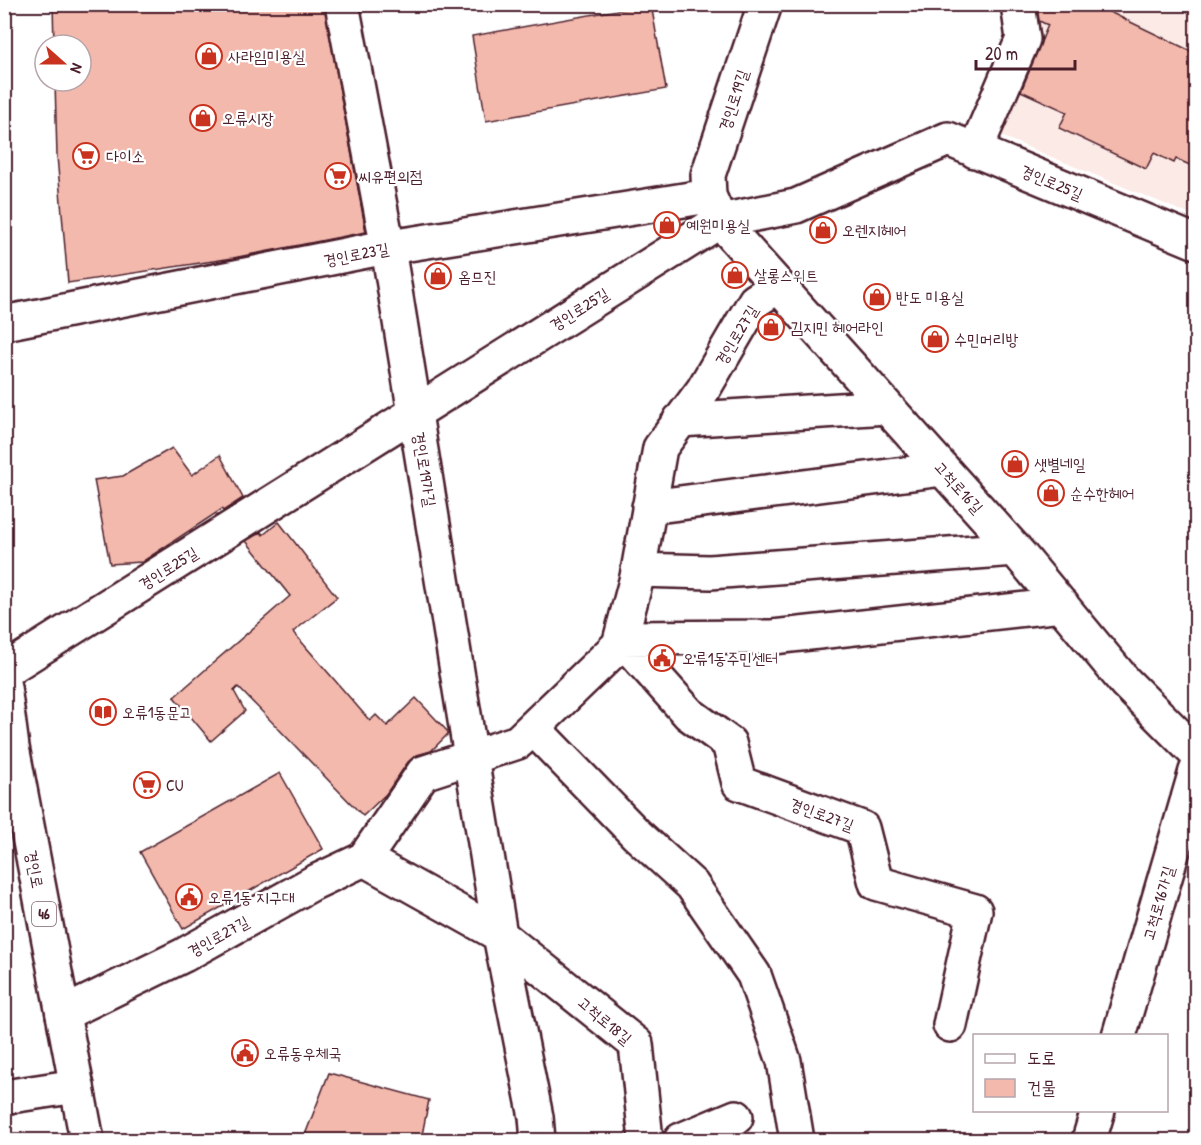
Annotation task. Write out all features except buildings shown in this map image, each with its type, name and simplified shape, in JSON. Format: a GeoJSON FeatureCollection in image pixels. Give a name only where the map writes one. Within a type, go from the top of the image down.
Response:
{"type":"FeatureCollection","features":[{"type":"Feature","properties":{"kind":"street","name":"경인로19가길"},"geometry":{"type":"LineString","coordinates":[[342,4],[416,412],[500,935]]}},
{"type":"Feature","properties":{"kind":"street","name":"경인로19길"},"geometry":{"type":"LineString","coordinates":[[715,208],[708,175],[765,4]]}},
{"type":"Feature","properties":{"kind":"street"},"geometry":{"type":"LineString","coordinates":[[975,150],[1023,39],[1018,4]]}},
{"type":"Feature","properties":{"kind":"street","name":"경인로25길"},"geometry":{"type":"LineString","coordinates":[[4,671],[416,412],[715,208],[796,206],[948,139],[1197,242]]}},
{"type":"Feature","properties":{"kind":"street","name":"경인로23길"},"geometry":{"type":"LineString","coordinates":[[4,323],[388,248],[715,208]]}},
{"type":"Feature","properties":{"kind":"street","name":"고척로16길"},"geometry":{"type":"LineString","coordinates":[[715,208],[778,286],[1015,549],[1125,682],[1197,753]]}},
{"type":"Feature","properties":{"kind":"street","name":"경인로27길"},"geometry":{"type":"LineString","coordinates":[[63,1014],[184,955],[313,884],[364,859],[423,773],[518,742],[619,645],[638,570],[660,448],[703,390],[755,301],[778,286]]}},
{"type":"Feature","properties":{"kind":"street"},"geometry":{"type":"LineString","coordinates":[[680,420],[887,407]]}},
{"type":"Feature","properties":{"kind":"street"},"geometry":{"type":"LineString","coordinates":[[649,507],[943,469]]}},
{"type":"Feature","properties":{"kind":"street"},"geometry":{"type":"LineString","coordinates":[[638,570],[710,572],[1015,549]]}},
{"type":"Feature","properties":{"kind":"street"},"geometry":{"type":"LineString","coordinates":[[621,638],[773,637],[1062,605]]}},
{"type":"Feature","properties":{"kind":"street","name":"경인로27길"},"geometry":{"type":"LineString","coordinates":[[621,638],[689,714],[729,743],[739,783],[862,828],[876,883],[975,911],[950,1025]]}},
{"type":"Feature","properties":{"kind":"street","name":"경인로"},"geometry":{"type":"LineString","coordinates":[[4,687],[12,747],[87,1140]]}},
{"type":"Feature","properties":{"kind":"street"},"geometry":{"type":"LineString","coordinates":[[532,728],[636,834],[692,885],[754,975],[783,1061],[797,1140]]}},
{"type":"Feature","properties":{"kind":"street","name":"고척로16가길"},"geometry":{"type":"LineString","coordinates":[[1119,1034],[1197,771]]}},
{"type":"Feature","properties":{"kind":"street","name":"고척로18길"},"geometry":{"type":"LineString","coordinates":[[364,859],[500,935],[636,1044],[646,1140]]}},
{"type":"Feature","properties":{"kind":"street"},"geometry":{"type":"LineString","coordinates":[[500,935],[536,1118],[538,1140]]}},
{"type":"Feature","properties":{"kind":"street"},"geometry":{"type":"LineString","coordinates":[[4,1097],[77,1086]]}},
{"type":"Feature","properties":{"kind":"street"},"geometry":{"type":"LineString","coordinates":[[1089,1140],[1097,1112]]}},
{"type":"Feature","properties":{"kind":"street"},"geometry":{"type":"LineString","coordinates":[[681,1140],[736,1117]]}},
{"type":"Feature","properties":{"kind":"shaded area"},"geometry":{"type":"Polygon","coordinates":[[[1018,5],[1196,5],[1196,217],[994,133],[1018,5]]]}},
{"type":"Feature","properties":{"kind":"place","name":"사라임미용실"},"geometry":{"type":"Point","coordinates":[209,56]}},
{"type":"Feature","properties":{"kind":"place","name":"오류시장"},"geometry":{"type":"Point","coordinates":[203,118]}},
{"type":"Feature","properties":{"kind":"place","name":"다이소"},"geometry":{"type":"Point","coordinates":[86,156]}},
{"type":"Feature","properties":{"kind":"place","name":"씨유편의점"},"geometry":{"type":"Point","coordinates":[338,176]}},
{"type":"Feature","properties":{"kind":"place","name":"예원미용실"},"geometry":{"type":"Point","coordinates":[667,225]}},
{"type":"Feature","properties":{"kind":"place","name":"오렌지헤어"},"geometry":{"type":"Point","coordinates":[823,230]}},
{"type":"Feature","properties":{"kind":"place","name":"살롱스위트"},"geometry":{"type":"Point","coordinates":[735,275]}},
{"type":"Feature","properties":{"kind":"place","name":"옴므진"},"geometry":{"type":"Point","coordinates":[438,276]}},
{"type":"Feature","properties":{"kind":"place","name":"반도 미용실"},"geometry":{"type":"Point","coordinates":[877,297]}},
{"type":"Feature","properties":{"kind":"place","name":"김지민 헤어라인"},"geometry":{"type":"Point","coordinates":[771,327]}},
{"type":"Feature","properties":{"kind":"place","name":"수민머리방"},"geometry":{"type":"Point","coordinates":[935,339]}},
{"type":"Feature","properties":{"kind":"place","name":"샛별네일"},"geometry":{"type":"Point","coordinates":[1015,464]}},
{"type":"Feature","properties":{"kind":"place","name":"순수한헤어"},"geometry":{"type":"Point","coordinates":[1051,493]}},
{"type":"Feature","properties":{"kind":"place","name":"오류1동주민센터"},"geometry":{"type":"Point","coordinates":[662,658]}},
{"type":"Feature","properties":{"kind":"place","name":"오류1동문고"},"geometry":{"type":"Point","coordinates":[103,712]}},
{"type":"Feature","properties":{"kind":"place","name":"CU"},"geometry":{"type":"Point","coordinates":[147,785]}},
{"type":"Feature","properties":{"kind":"place","name":"오류1동 지구대"},"geometry":{"type":"Point","coordinates":[189,897]}},
{"type":"Feature","properties":{"kind":"place","name":"오류동우체국"},"geometry":{"type":"Point","coordinates":[245,1053]}}]}
